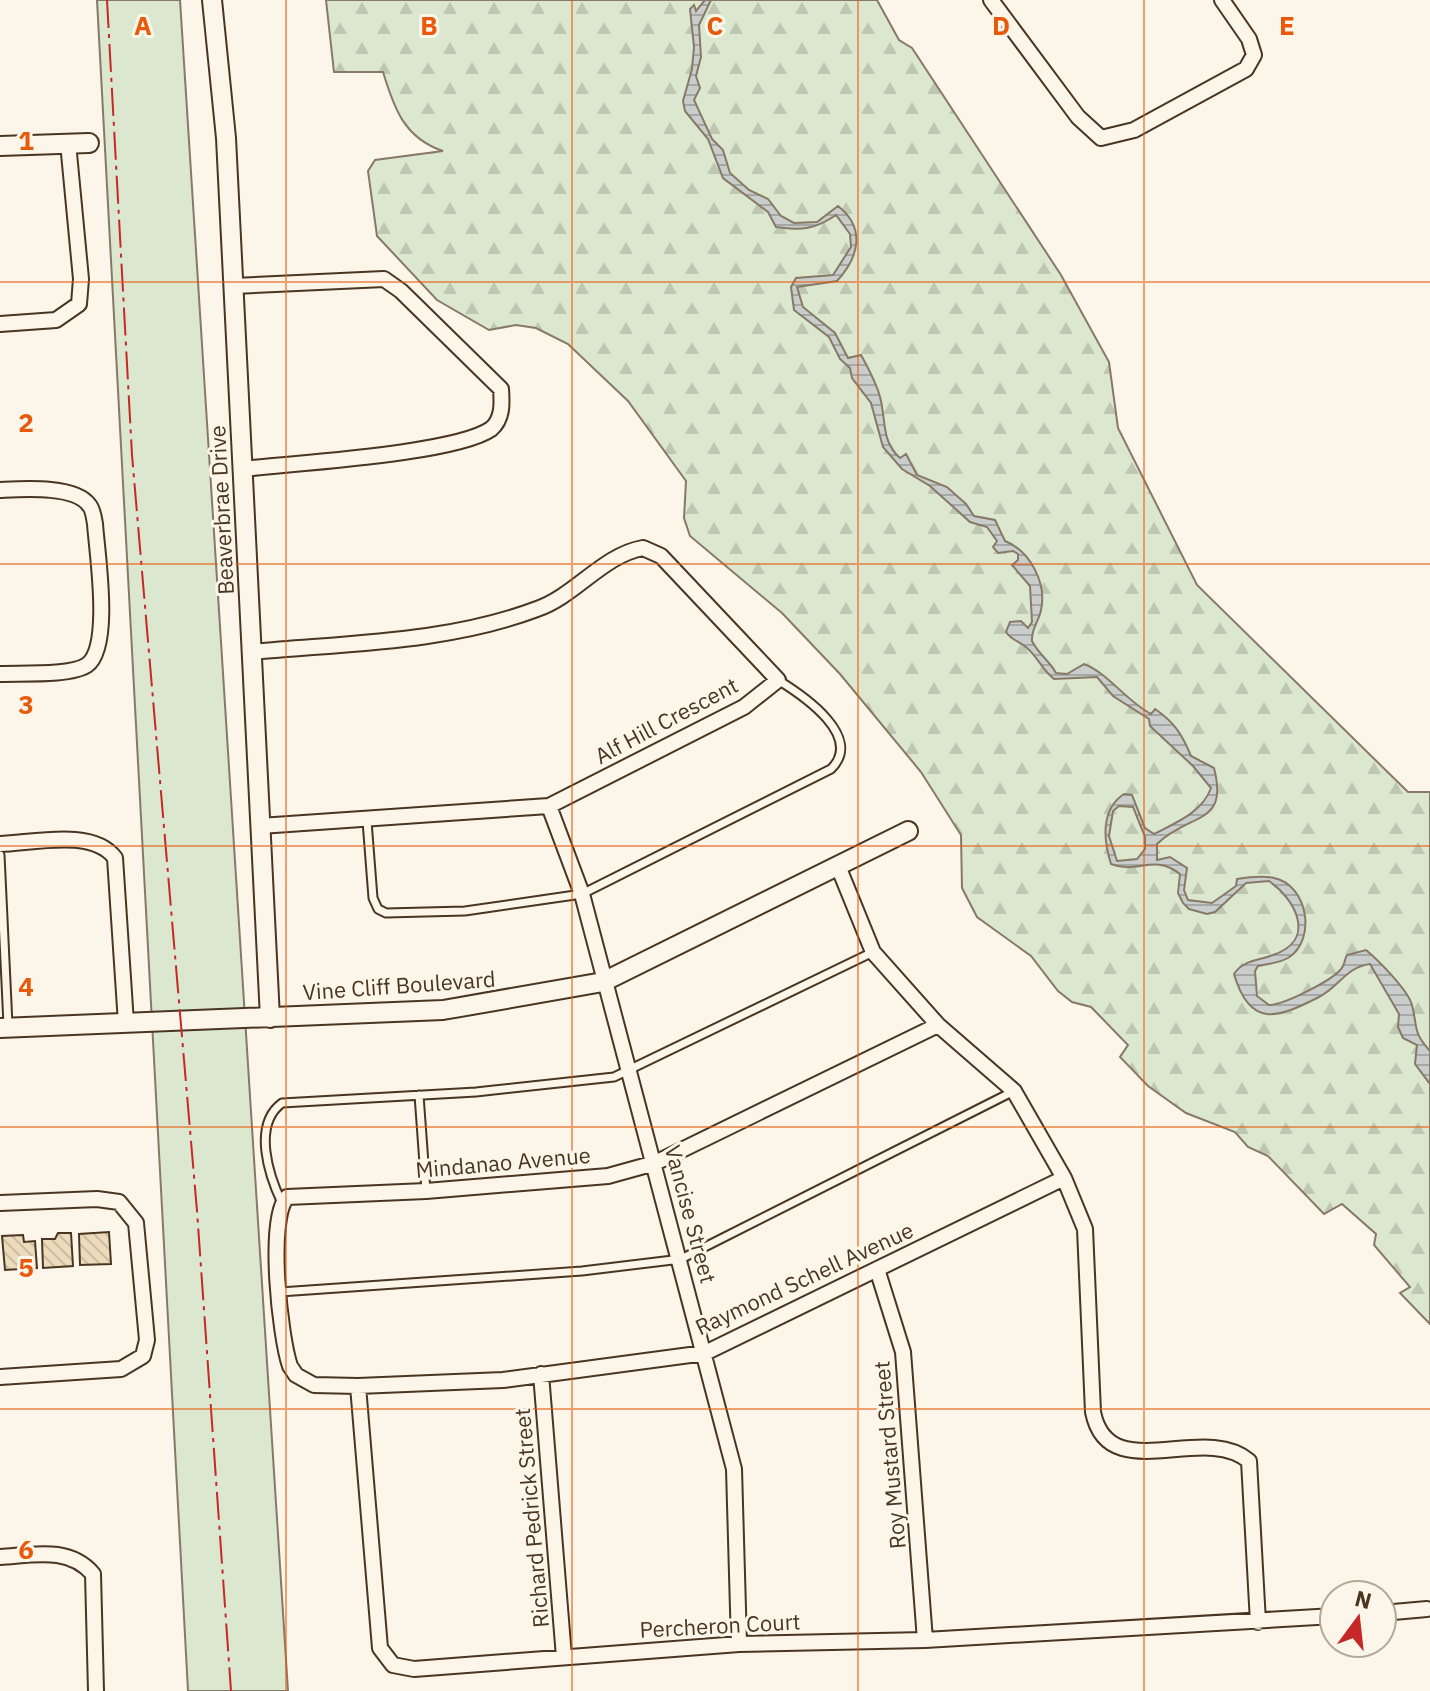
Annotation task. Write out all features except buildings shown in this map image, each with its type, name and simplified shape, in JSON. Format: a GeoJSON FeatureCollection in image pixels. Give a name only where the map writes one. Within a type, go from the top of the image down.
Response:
{"type":"FeatureCollection","features":[{"type":"Feature","properties":{"kind":"street","name":"Beaverbrae Drive"},"geometry":{"type":"LineString","coordinates":[[212,0],[226,138],[270,1018]]}},
{"type":"Feature","properties":{"kind":"street"},"geometry":{"type":"LineString","coordinates":[[991,0],[1078,117],[1101,138],[1110,138],[1134,130],[1246,69],[1254,55],[1249,39],[1222,0]]}},
{"type":"Feature","properties":{"kind":"street"},"geometry":{"type":"LineString","coordinates":[[0,324],[56,320],[79,304],[81,279],[68,143]]}},
{"type":"Feature","properties":{"kind":"street"},"geometry":{"type":"LineString","coordinates":[[0,146],[89,143]]}},
{"type":"Feature","properties":{"kind":"street"},"geometry":{"type":"LineString","coordinates":[[234,286],[384,279],[401,291],[501,389],[503,410],[492,428],[444,446],[243,469]]}},
{"type":"Feature","properties":{"kind":"street"},"geometry":{"type":"LineString","coordinates":[[0,490],[35,488],[80,497],[90,505],[95,524],[102,639],[95,657],[86,666],[71,670],[0,674]]}},
{"type":"Feature","properties":{"kind":"street","name":"Alf Hill Crescent"},"geometry":{"type":"LineString","coordinates":[[252,652],[452,633],[500,622],[542,608],[618,557],[643,548],[661,556],[778,680],[744,707],[549,806],[260,826]]}},
{"type":"Feature","properties":{"kind":"street","name":"Vancise Street"},"geometry":{"type":"LineString","coordinates":[[549,806],[582,894],[603,982],[631,1072],[681,1259],[734,1469],[739,1644]]}},
{"type":"Feature","properties":{"kind":"street","name":"Vine Cliff Boulevard"},"geometry":{"type":"LineString","coordinates":[[4,1028],[443,1010],[603,982],[908,831]]}},
{"type":"Feature","properties":{"kind":"street"},"geometry":{"type":"LineString","coordinates":[[0,844],[93,840],[107,847],[115,858],[126,1023]]}},
{"type":"Feature","properties":{"kind":"street"},"geometry":{"type":"LineString","coordinates":[[838,866],[873,952],[938,1025],[1014,1091],[1064,1178],[1085,1229],[1097,1433],[1108,1444],[1125,1450],[1216,1447],[1238,1452],[1249,1461],[1258,1622]]}},
{"type":"Feature","properties":{"kind":"street","name":"Mindanao Avenue"},"geometry":{"type":"LineString","coordinates":[[282,1203],[294,1195],[426,1191],[608,1176],[655,1163],[938,1025]]}},
{"type":"Feature","properties":{"kind":"street","name":"Raymond Schell Avenue"},"geometry":{"type":"LineString","coordinates":[[358,1386],[541,1374],[705,1353],[1064,1178]]}},
{"type":"Feature","properties":{"kind":"street"},"geometry":{"type":"LineString","coordinates":[[0,1203],[97,1199],[119,1202],[136,1223],[147,1340],[143,1356],[121,1369],[0,1377]]}},
{"type":"Feature","properties":{"kind":"street"},"geometry":{"type":"LineString","coordinates":[[282,1203],[278,1218],[277,1252],[286,1355],[296,1375],[314,1385],[358,1386]]}},
{"type":"Feature","properties":{"kind":"street","name":"Roy Mustard Street"},"geometry":{"type":"LineString","coordinates":[[877,1269],[903,1352],[925,1640]]}},
{"type":"Feature","properties":{"kind":"street","name":"Richard Pedrick Street"},"geometry":{"type":"LineString","coordinates":[[541,1374],[564,1657]]}},
{"type":"Feature","properties":{"kind":"street","name":"Percheron Court"},"geometry":{"type":"LineString","coordinates":[[358,1386],[380,1648],[393,1665],[414,1669],[739,1644],[925,1640],[1318,1617]]}},
{"type":"Feature","properties":{"kind":"street"},"geometry":{"type":"LineString","coordinates":[[0,1557],[59,1554],[83,1563],[93,1574],[96,1691]]}},
{"type":"Feature","properties":{"kind":"street"},"geometry":{"type":"LineString","coordinates":[[1398,1612],[1427,1609]]}},
{"type":"Feature","properties":{"kind":"lane"},"geometry":{"type":"LineString","coordinates":[[367,821],[373,898],[378,909],[386,913],[465,911],[582,894],[831,769],[839,761],[844,751],[842,740],[808,702],[778,680]]}},
{"type":"Feature","properties":{"kind":"lane"},"geometry":{"type":"LineString","coordinates":[[0,855],[4,1028]]}},
{"type":"Feature","properties":{"kind":"lane"},"geometry":{"type":"LineString","coordinates":[[282,1203],[267,1163],[267,1124],[275,1108],[288,1101],[419,1095],[597,1081],[631,1072],[873,952]]}},
{"type":"Feature","properties":{"kind":"lane"},"geometry":{"type":"LineString","coordinates":[[280,1292],[582,1271],[681,1259],[1014,1091]]}},
{"type":"Feature","properties":{"kind":"lane"},"geometry":{"type":"LineString","coordinates":[[419,1095],[426,1191]]}},
{"type":"Feature","properties":{"kind":"green space"},"geometry":{"type":"Polygon","coordinates":[[[97,0],[180,0],[288,1691],[188,1691],[97,0]]]}},
{"type":"Feature","properties":{"kind":"green space"},"geometry":{"type":"Polygon","coordinates":[[[326,0],[877,0],[899,40],[912,48],[1061,275],[1109,362],[1118,428],[1197,585],[1408,792],[1430,792],[1430,1324],[1400,1293],[1410,1287],[1374,1245],[1376,1234],[1342,1204],[1324,1214],[1268,1156],[1248,1147],[1235,1132],[1186,1113],[1148,1086],[1120,1057],[1128,1045],[1091,1007],[1072,1002],[1058,991],[1031,956],[977,917],[962,888],[961,835],[921,772],[840,674],[782,613],[690,536],[684,518],[686,481],[628,401],[568,344],[536,328],[516,325],[489,330],[437,300],[377,236],[368,171],[375,160],[443,151],[419,138],[402,120],[383,72],[334,72],[326,0]]]}},
{"type":"Feature","properties":{"kind":"shaded area"},"geometry":{"type":"Polygon","coordinates":[[[705,0],[711,0],[699,25],[701,57],[696,76],[700,88],[694,100],[712,139],[723,150],[730,173],[749,190],[768,199],[781,216],[794,223],[817,222],[838,206],[853,224],[856,233],[854,253],[837,281],[797,287],[803,307],[835,333],[848,358],[861,355],[878,391],[887,437],[894,452],[900,458],[906,454],[917,475],[947,487],[974,516],[995,520],[1005,541],[1029,560],[1039,579],[1042,600],[1032,641],[1056,673],[1067,674],[1084,664],[1093,668],[1151,714],[1155,709],[1162,714],[1177,729],[1191,756],[1214,768],[1217,787],[1216,800],[1211,809],[1157,844],[1157,860],[1170,857],[1187,868],[1184,890],[1188,900],[1212,903],[1236,886],[1237,879],[1265,877],[1286,883],[1295,891],[1305,914],[1303,939],[1288,958],[1258,966],[1255,971],[1257,996],[1269,1005],[1297,996],[1339,971],[1347,955],[1366,950],[1405,991],[1412,1005],[1418,1034],[1430,1051],[1430,1084],[1415,1064],[1417,1045],[1403,1038],[1398,1027],[1399,1014],[1370,964],[1355,969],[1326,993],[1291,1010],[1267,1014],[1248,1004],[1234,974],[1246,963],[1287,948],[1295,940],[1298,930],[1294,909],[1269,881],[1246,883],[1215,912],[1207,914],[1189,909],[1183,903],[1178,893],[1180,874],[1170,868],[1162,865],[1121,867],[1111,864],[1106,845],[1106,825],[1111,808],[1124,794],[1132,795],[1145,828],[1154,834],[1195,811],[1211,788],[1193,766],[1150,726],[1149,719],[1113,696],[1097,677],[1054,679],[1031,652],[1008,635],[1006,632],[1010,622],[1021,621],[1028,628],[1032,622],[1030,586],[1012,565],[1018,560],[1018,554],[1013,551],[998,553],[993,547],[997,541],[987,527],[970,522],[930,486],[902,469],[883,447],[871,403],[852,378],[850,368],[840,359],[829,337],[794,310],[791,287],[796,278],[833,275],[851,247],[850,234],[836,215],[808,228],[776,227],[768,212],[723,178],[708,139],[685,111],[683,101],[692,69],[694,47],[690,9],[694,5],[696,11],[705,0]],[[1119,806],[1113,811],[1109,836],[1117,861],[1137,859],[1145,849],[1145,837],[1133,807],[1119,806]]]}},
{"type":"Feature","properties":{"kind":"power"},"geometry":{"type":"LineString","coordinates":[[107,0],[132,455],[197,1211],[231,1691]]}}]}
